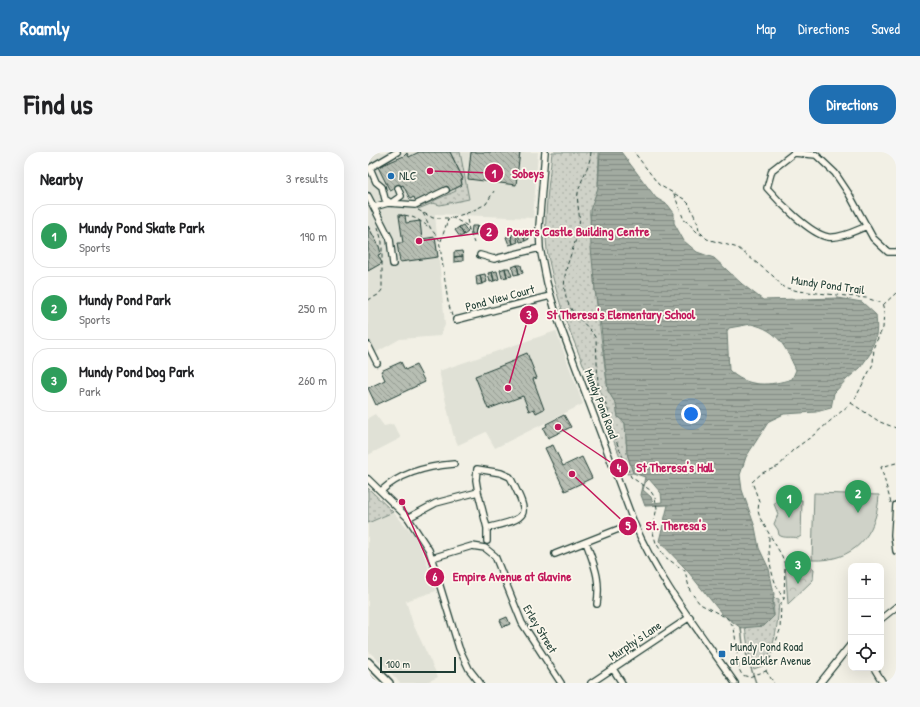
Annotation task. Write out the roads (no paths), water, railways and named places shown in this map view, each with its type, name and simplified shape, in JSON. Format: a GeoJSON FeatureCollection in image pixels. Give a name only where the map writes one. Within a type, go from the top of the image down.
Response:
{"type":"FeatureCollection","features":[{"type":"Feature","properties":{"kind":"main road"},"geometry":{"type":"LineString","coordinates":[[368,662],[389,683]]}},
{"type":"Feature","properties":{"kind":"main road"},"geometry":{"type":"LineString","coordinates":[[368,680],[371,683]]}},
{"type":"Feature","properties":{"kind":"street"},"geometry":{"type":"LineString","coordinates":[[391,203],[385,199],[382,187],[376,182],[369,168],[396,152]]}},
{"type":"Feature","properties":{"kind":"street","name":"Mundy Pond Road"},"geometry":{"type":"LineString","coordinates":[[545,152],[540,211],[540,248],[550,296],[634,523],[658,571],[735,683]]}},
{"type":"Feature","properties":{"kind":"street"},"geometry":{"type":"LineString","coordinates":[[867,226],[828,237],[816,231],[782,207],[767,188],[772,170],[794,153],[816,155],[835,173],[849,194],[867,226],[873,238],[888,252],[896,252]]}},
{"type":"Feature","properties":{"kind":"street"},"geometry":{"type":"LineString","coordinates":[[391,203],[401,196],[398,188]]}},
{"type":"Feature","properties":{"kind":"street"},"geometry":{"type":"LineString","coordinates":[[374,207],[391,203],[414,205],[446,190]]}},
{"type":"Feature","properties":{"kind":"street"},"geometry":{"type":"LineString","coordinates":[[368,196],[390,239],[393,264]]}},
{"type":"Feature","properties":{"kind":"street"},"geometry":{"type":"LineString","coordinates":[[480,255],[494,259],[540,248]]}},
{"type":"Feature","properties":{"kind":"street","name":"Pond View Court"},"geometry":{"type":"LineString","coordinates":[[456,320],[550,296]]}},
{"type":"Feature","properties":{"kind":"street"},"geometry":{"type":"LineString","coordinates":[[368,345],[377,363]]}},
{"type":"Feature","properties":{"kind":"street"},"geometry":{"type":"LineString","coordinates":[[381,491],[386,486],[414,472],[432,467],[454,464]]}},
{"type":"Feature","properties":{"kind":"street"},"geometry":{"type":"LineString","coordinates":[[487,541],[489,534],[478,492],[476,480],[477,469],[501,473],[510,477],[523,504],[524,511],[522,516],[517,521],[488,528]]}},
{"type":"Feature","properties":{"kind":"street"},"geometry":{"type":"LineString","coordinates":[[368,479],[408,518],[424,540],[432,558],[459,648],[469,669],[480,683]]}},
{"type":"Feature","properties":{"kind":"street"},"geometry":{"type":"LineString","coordinates":[[408,518],[436,503],[478,492]]}},
{"type":"Feature","properties":{"kind":"street"},"geometry":{"type":"LineString","coordinates":[[896,505],[894,535],[896,551]]}},
{"type":"Feature","properties":{"kind":"street"},"geometry":{"type":"LineString","coordinates":[[555,554],[634,523]]}},
{"type":"Feature","properties":{"kind":"street"},"geometry":{"type":"LineString","coordinates":[[586,542],[596,570],[600,587],[597,604]]}},
{"type":"Feature","properties":{"kind":"street","name":"Erley Street"},"geometry":{"type":"LineString","coordinates":[[432,558],[472,546],[479,546],[491,552],[499,564],[522,623],[561,683]]}},
{"type":"Feature","properties":{"kind":"street"},"geometry":{"type":"LineString","coordinates":[[884,617],[896,607]]}},
{"type":"Feature","properties":{"kind":"street","name":"Murphy's Lane"},"geometry":{"type":"LineString","coordinates":[[591,683],[690,618]]}},
{"type":"Feature","properties":{"kind":"street"},"geometry":{"type":"LineString","coordinates":[[820,683],[848,648]]}},
{"type":"Feature","properties":{"kind":"street"},"geometry":{"type":"LineString","coordinates":[[613,669],[622,683]]}},
{"type":"Feature","properties":{"kind":"street"},"geometry":{"type":"LineString","coordinates":[[876,671],[883,683]]}},
{"type":"Feature","properties":{"kind":"waterway"},"geometry":{"type":"LineString","coordinates":[[741,628],[743,644],[756,683]]}},
{"type":"Feature","properties":{"kind":"place","name":"Sobeys"},"geometry":{"type":"Point","coordinates":[430,171]}},
{"type":"Feature","properties":{"kind":"place","name":"NLC"},"geometry":{"type":"Point","coordinates":[391,176]}},
{"type":"Feature","properties":{"kind":"place","name":"Powers Castle Building Centre"},"geometry":{"type":"Point","coordinates":[419,241]}},
{"type":"Feature","properties":{"kind":"place","name":"St Theresa's Elementary School"},"geometry":{"type":"Point","coordinates":[508,388]}},
{"type":"Feature","properties":{"kind":"place","name":"St Theresa's Hall"},"geometry":{"type":"Point","coordinates":[558,427]}},
{"type":"Feature","properties":{"kind":"place","name":"St. Theresa's"},"geometry":{"type":"Point","coordinates":[572,474]}},
{"type":"Feature","properties":{"kind":"place","name":"Empire Avenue at Glavine"},"geometry":{"type":"Point","coordinates":[402,502]}},
{"type":"Feature","properties":{"kind":"place","name":"Mundy Pond Park"},"geometry":{"type":"Point","coordinates":[858,513]}},
{"type":"Feature","properties":{"kind":"place","name":"Mundy Pond Skate Park"},"geometry":{"type":"Point","coordinates":[789,518]}},
{"type":"Feature","properties":{"kind":"place","name":"Mundy Pond Dog Park"},"geometry":{"type":"Point","coordinates":[798,584]}},
{"type":"Feature","properties":{"kind":"place","name":"Mundy Pond Road at Blackler Avenue"},"geometry":{"type":"Point","coordinates":[722,654]}}]}
